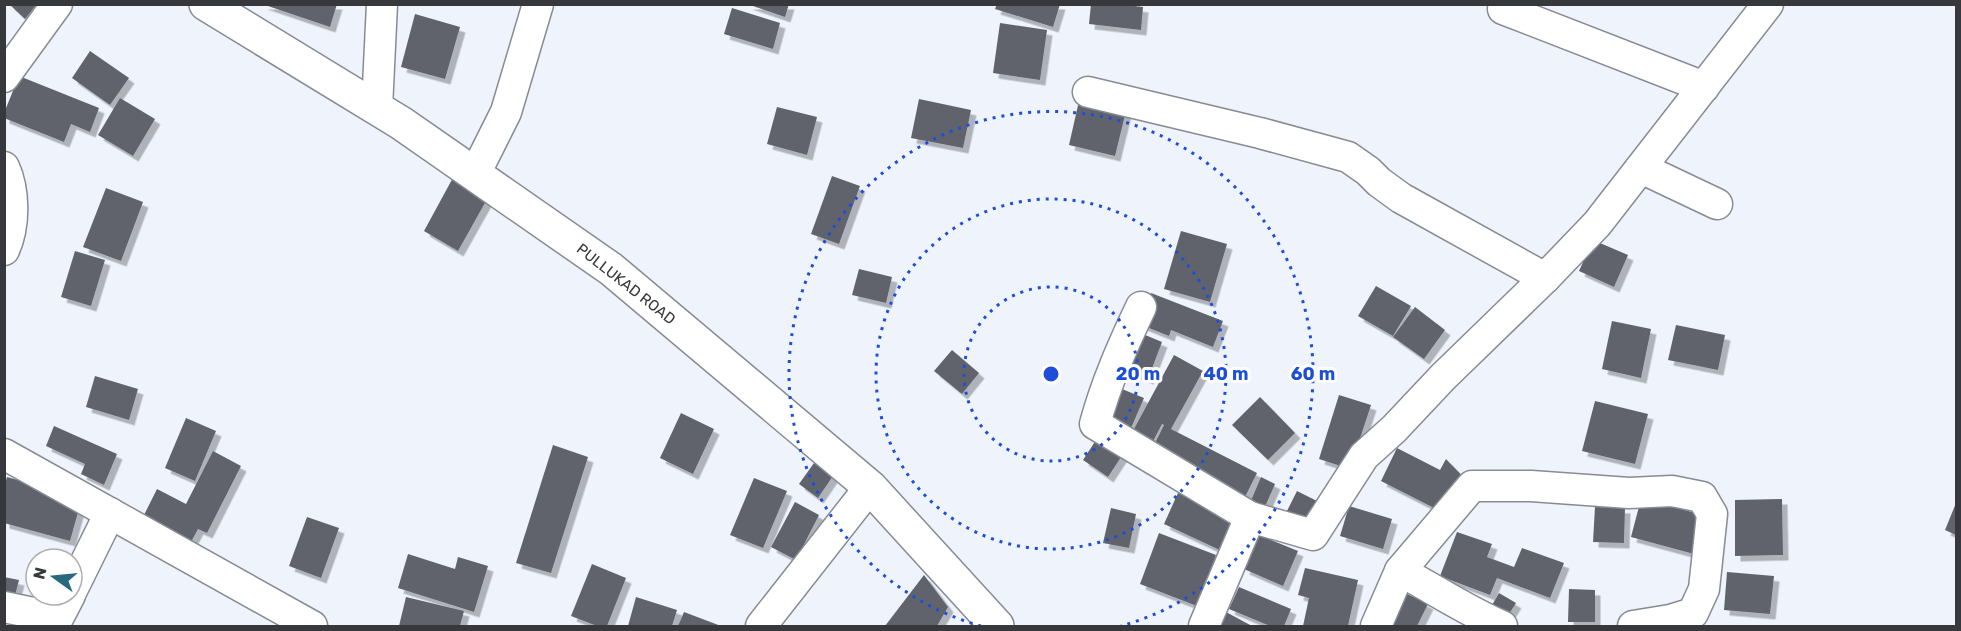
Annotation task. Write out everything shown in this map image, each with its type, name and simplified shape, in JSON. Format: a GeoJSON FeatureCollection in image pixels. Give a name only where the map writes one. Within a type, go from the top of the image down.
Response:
{"type":"FeatureCollection","features":[{"type":"Feature","properties":{"kind":"street"},"geometry":{"type":"LineString","coordinates":[[4,77],[57,4]]}},
{"type":"Feature","properties":{"kind":"street","name":"PULLUKAD ROAD"},"geometry":{"type":"LineString","coordinates":[[206,4],[377,108],[611,269],[870,487],[997,627]]}},
{"type":"Feature","properties":{"kind":"street"},"geometry":{"type":"LineString","coordinates":[[377,108],[382,4]]}},
{"type":"Feature","properties":{"kind":"street"},"geometry":{"type":"LineString","coordinates":[[475,174],[506,112],[538,4]]}},
{"type":"Feature","properties":{"kind":"street"},"geometry":{"type":"LineString","coordinates":[[1141,307],[1118,356],[1095,424],[1250,517],[1313,535],[1364,456],[1394,429],[1443,377],[1598,224],[1768,4]]}},
{"type":"Feature","properties":{"kind":"street"},"geometry":{"type":"LineString","coordinates":[[1503,9],[1704,87]]}},
{"type":"Feature","properties":{"kind":"street"},"geometry":{"type":"LineString","coordinates":[[1088,92],[1260,133],[1348,158],[1401,198],[1545,278]]}},
{"type":"Feature","properties":{"kind":"street"},"geometry":{"type":"LineString","coordinates":[[4,167],[12,203],[10,237],[4,250]]}},
{"type":"Feature","properties":{"kind":"street"},"geometry":{"type":"LineString","coordinates":[[1641,168],[1717,204]]}},
{"type":"Feature","properties":{"kind":"street"},"geometry":{"type":"LineString","coordinates":[[4,454],[312,627]]}},
{"type":"Feature","properties":{"kind":"street"},"geometry":{"type":"LineString","coordinates":[[1376,627],[1400,571],[1472,486],[1531,486],[1629,493],[1672,491],[1702,497],[1712,514],[1704,589],[1693,613],[1633,627]]}},
{"type":"Feature","properties":{"kind":"street"},"geometry":{"type":"LineString","coordinates":[[761,627],[870,487]]}},
{"type":"Feature","properties":{"kind":"street"},"geometry":{"type":"LineString","coordinates":[[84,566],[110,513]]}},
{"type":"Feature","properties":{"kind":"street"},"geometry":{"type":"LineString","coordinates":[[1204,627],[1250,517]]}},
{"type":"Feature","properties":{"kind":"street"},"geometry":{"type":"LineString","coordinates":[[1400,571],[1502,627]]}},
{"type":"Feature","properties":{"kind":"street"},"geometry":{"type":"LineString","coordinates":[[4,607],[58,618],[64,607]]}},
{"type":"Feature","properties":{"kind":"building"},"geometry":{"type":"Polygon","coordinates":[[[9,4],[37,4],[25,19],[9,4]]]}},
{"type":"Feature","properties":{"kind":"building"},"geometry":{"type":"Polygon","coordinates":[[[262,4],[337,4],[330,27],[262,4]]]}},
{"type":"Feature","properties":{"kind":"building"},"geometry":{"type":"Polygon","coordinates":[[[747,4],[789,4],[785,17],[747,4]]]}},
{"type":"Feature","properties":{"kind":"building"},"geometry":{"type":"Polygon","coordinates":[[[997,4],[1060,4],[1053,27],[995,9],[997,4]]]}},
{"type":"Feature","properties":{"kind":"building"},"geometry":{"type":"Polygon","coordinates":[[[1091,4],[1143,7],[1141,30],[1089,24],[1091,4]]]}},
{"type":"Feature","properties":{"kind":"building"},"geometry":{"type":"Polygon","coordinates":[[[732,8],[780,23],[773,49],[724,34],[732,8]]]}},
{"type":"Feature","properties":{"kind":"building"},"geometry":{"type":"Polygon","coordinates":[[[415,14],[460,27],[445,79],[401,67],[415,14]]]}},
{"type":"Feature","properties":{"kind":"building"},"geometry":{"type":"Polygon","coordinates":[[[1000,23],[1047,30],[1040,80],[993,73],[1000,23]]]}},
{"type":"Feature","properties":{"kind":"building"},"geometry":{"type":"Polygon","coordinates":[[[90,51],[129,78],[110,105],[72,78],[90,51]]]}},
{"type":"Feature","properties":{"kind":"building"},"geometry":{"type":"Polygon","coordinates":[[[19,76],[99,108],[90,132],[71,124],[64,142],[4,118],[19,76]]]}},
{"type":"Feature","properties":{"kind":"building"},"geometry":{"type":"Polygon","coordinates":[[[1081,92],[1128,103],[1115,156],[1069,145],[1081,92]]]}},
{"type":"Feature","properties":{"kind":"building"},"geometry":{"type":"Polygon","coordinates":[[[120,98],[155,119],[133,156],[98,135],[120,98]]]}},
{"type":"Feature","properties":{"kind":"building"},"geometry":{"type":"Polygon","coordinates":[[[919,99],[971,110],[963,148],[911,138],[919,99]]]}},
{"type":"Feature","properties":{"kind":"building"},"geometry":{"type":"Polygon","coordinates":[[[777,107],[817,117],[807,155],[767,144],[777,107]]]}},
{"type":"Feature","properties":{"kind":"building"},"geometry":{"type":"Polygon","coordinates":[[[455,174],[490,194],[458,251],[424,231],[455,174]]]}},
{"type":"Feature","properties":{"kind":"building"},"geometry":{"type":"Polygon","coordinates":[[[832,176],[860,186],[839,244],[811,234],[832,176]]]}},
{"type":"Feature","properties":{"kind":"building"},"geometry":{"type":"Polygon","coordinates":[[[106,188],[143,202],[121,261],[83,247],[106,188]]]}},
{"type":"Feature","properties":{"kind":"building"},"geometry":{"type":"Polygon","coordinates":[[[1181,231],[1227,244],[1210,302],[1164,289],[1181,231]]]}},
{"type":"Feature","properties":{"kind":"building"},"geometry":{"type":"Polygon","coordinates":[[[1593,240],[1628,255],[1614,287],[1579,271],[1593,240]]]}},
{"type":"Feature","properties":{"kind":"building"},"geometry":{"type":"Polygon","coordinates":[[[75,251],[105,260],[91,306],[61,297],[75,251]]]}},
{"type":"Feature","properties":{"kind":"building"},"geometry":{"type":"Polygon","coordinates":[[[859,269],[892,277],[886,303],[852,295],[859,269]]]}},
{"type":"Feature","properties":{"kind":"building"},"geometry":{"type":"Polygon","coordinates":[[[1376,286],[1411,306],[1393,336],[1358,316],[1376,286]]]}},
{"type":"Feature","properties":{"kind":"building"},"geometry":{"type":"Polygon","coordinates":[[[1151,293],[1223,321],[1213,347],[1171,330],[1169,336],[1139,324],[1151,293]]]}},
{"type":"Feature","properties":{"kind":"building"},"geometry":{"type":"Polygon","coordinates":[[[1415,307],[1445,330],[1424,359],[1393,337],[1415,307]]]}},
{"type":"Feature","properties":{"kind":"building"},"geometry":{"type":"Polygon","coordinates":[[[1612,321],[1651,329],[1641,378],[1602,369],[1612,321]]]}},
{"type":"Feature","properties":{"kind":"building"},"geometry":{"type":"Polygon","coordinates":[[[1676,325],[1725,335],[1718,370],[1668,360],[1676,325]]]}},
{"type":"Feature","properties":{"kind":"building"},"geometry":{"type":"Polygon","coordinates":[[[1138,332],[1162,342],[1148,379],[1124,369],[1138,332]]]}},
{"type":"Feature","properties":{"kind":"building"},"geometry":{"type":"Polygon","coordinates":[[[952,350],[979,373],[962,394],[934,371],[952,350]]]}},
{"type":"Feature","properties":{"kind":"building"},"geometry":{"type":"Polygon","coordinates":[[[1174,355],[1203,371],[1171,429],[1257,473],[1244,499],[1151,451],[1164,425],[1162,424],[1148,451],[1128,440],[1174,355]]]}},
{"type":"Feature","properties":{"kind":"building"},"geometry":{"type":"Polygon","coordinates":[[[95,376],[138,389],[129,420],[86,407],[95,376]]]}},
{"type":"Feature","properties":{"kind":"building"},"geometry":{"type":"Polygon","coordinates":[[[1117,387],[1144,398],[1128,435],[1101,424],[1117,387]]]}},
{"type":"Feature","properties":{"kind":"building"},"geometry":{"type":"Polygon","coordinates":[[[1339,395],[1371,405],[1350,469],[1319,459],[1339,395]]]}},
{"type":"Feature","properties":{"kind":"building"},"geometry":{"type":"Polygon","coordinates":[[[1260,397],[1295,433],[1268,460],[1232,425],[1260,397]]]}},
{"type":"Feature","properties":{"kind":"building"},"geometry":{"type":"Polygon","coordinates":[[[1595,401],[1648,414],[1635,464],[1582,451],[1595,401]]]}},
{"type":"Feature","properties":{"kind":"building"},"geometry":{"type":"Polygon","coordinates":[[[681,413],[714,429],[693,474],[660,458],[681,413]]]}},
{"type":"Feature","properties":{"kind":"building"},"geometry":{"type":"Polygon","coordinates":[[[186,418],[216,431],[195,481],[165,468],[186,418]]]}},
{"type":"Feature","properties":{"kind":"building"},"geometry":{"type":"Polygon","coordinates":[[[54,426],[117,454],[104,485],[81,474],[85,464],[46,446],[54,426]]]}},
{"type":"Feature","properties":{"kind":"building"},"geometry":{"type":"Polygon","coordinates":[[[1100,434],[1125,451],[1108,477],[1083,460],[1100,434]]]}},
{"type":"Feature","properties":{"kind":"building"},"geometry":{"type":"Polygon","coordinates":[[[553,445],[588,457],[551,573],[516,563],[553,445]]]}},
{"type":"Feature","properties":{"kind":"building"},"geometry":{"type":"Polygon","coordinates":[[[1397,448],[1440,470],[1446,459],[1472,486],[1438,510],[1381,481],[1397,448]]]}},
{"type":"Feature","properties":{"kind":"building"},"geometry":{"type":"Polygon","coordinates":[[[213,451],[241,466],[207,533],[198,529],[190,544],[142,519],[157,489],[186,504],[213,451]]]}},
{"type":"Feature","properties":{"kind":"building"},"geometry":{"type":"Polygon","coordinates":[[[814,463],[833,476],[818,498],[799,484],[814,463]]]}},
{"type":"Feature","properties":{"kind":"building"},"geometry":{"type":"Polygon","coordinates":[[[7,477],[82,498],[70,541],[4,523],[4,487],[7,477]]]}},
{"type":"Feature","properties":{"kind":"building"},"geometry":{"type":"Polygon","coordinates":[[[1261,477],[1275,484],[1264,509],[1250,503],[1261,477]]]}},
{"type":"Feature","properties":{"kind":"building"},"geometry":{"type":"Polygon","coordinates":[[[754,478],[787,491],[763,548],[730,535],[754,478]]]}},
{"type":"Feature","properties":{"kind":"building"},"geometry":{"type":"Polygon","coordinates":[[[1297,491],[1317,501],[1308,521],[1287,511],[1297,491]]]}},
{"type":"Feature","properties":{"kind":"building"},"geometry":{"type":"Polygon","coordinates":[[[1178,493],[1238,520],[1224,552],[1164,524],[1178,493]]]}},
{"type":"Feature","properties":{"kind":"building"},"geometry":{"type":"Polygon","coordinates":[[[1641,499],[1704,515],[1694,554],[1631,537],[1641,499]]]}},
{"type":"Feature","properties":{"kind":"building"},"geometry":{"type":"Polygon","coordinates":[[[1782,499],[1783,555],[1735,556],[1735,500],[1782,499]]]}},
{"type":"Feature","properties":{"kind":"building"},"geometry":{"type":"Polygon","coordinates":[[[795,502],[819,515],[796,560],[771,547],[795,502]]]}},
{"type":"Feature","properties":{"kind":"building"},"geometry":{"type":"Polygon","coordinates":[[[1956,503],[1956,535],[1945,530],[1956,503]]]}},
{"type":"Feature","properties":{"kind":"building"},"geometry":{"type":"Polygon","coordinates":[[[1349,506],[1392,519],[1383,549],[1340,536],[1349,506]]]}},
{"type":"Feature","properties":{"kind":"building"},"geometry":{"type":"Polygon","coordinates":[[[1595,507],[1625,508],[1624,543],[1593,542],[1595,507]]]}},
{"type":"Feature","properties":{"kind":"building"},"geometry":{"type":"Polygon","coordinates":[[[1111,508],[1136,514],[1129,548],[1103,543],[1111,508]]]}},
{"type":"Feature","properties":{"kind":"building"},"geometry":{"type":"Polygon","coordinates":[[[307,517],[339,528],[321,578],[289,566],[307,517]]]}},
{"type":"Feature","properties":{"kind":"building"},"geometry":{"type":"Polygon","coordinates":[[[1457,532],[1492,544],[1487,557],[1514,567],[1522,548],[1564,563],[1550,598],[1497,578],[1490,595],[1440,576],[1457,532]]]}},
{"type":"Feature","properties":{"kind":"building"},"geometry":{"type":"Polygon","coordinates":[[[1159,533],[1216,555],[1197,606],[1140,584],[1159,533]]]}},
{"type":"Feature","properties":{"kind":"building"},"geometry":{"type":"Polygon","coordinates":[[[1259,535],[1298,551],[1283,586],[1244,569],[1259,535]]]}},
{"type":"Feature","properties":{"kind":"building"},"geometry":{"type":"Polygon","coordinates":[[[408,554],[455,569],[458,557],[488,566],[474,612],[398,588],[408,554]]]}},
{"type":"Feature","properties":{"kind":"building"},"geometry":{"type":"Polygon","coordinates":[[[592,564],[626,578],[607,626],[597,626],[571,616],[592,564]]]}},
{"type":"Feature","properties":{"kind":"building"},"geometry":{"type":"Polygon","coordinates":[[[1305,568],[1358,580],[1348,626],[1303,626],[1309,598],[1298,595],[1305,568]]]}},
{"type":"Feature","properties":{"kind":"building"},"geometry":{"type":"Polygon","coordinates":[[[1727,572],[1774,576],[1770,614],[1724,610],[1727,572]]]}},
{"type":"Feature","properties":{"kind":"building"},"geometry":{"type":"Polygon","coordinates":[[[924,575],[948,607],[937,626],[885,626],[924,575]]]}},
{"type":"Feature","properties":{"kind":"building"},"geometry":{"type":"Polygon","coordinates":[[[4,577],[19,580],[9,619],[4,618],[4,577]]]}},
{"type":"Feature","properties":{"kind":"building"},"geometry":{"type":"Polygon","coordinates":[[[1239,587],[1291,609],[1284,626],[1270,626],[1229,609],[1239,587]]]}},
{"type":"Feature","properties":{"kind":"building"},"geometry":{"type":"Polygon","coordinates":[[[1569,589],[1595,590],[1595,622],[1568,622],[1569,589]]]}},
{"type":"Feature","properties":{"kind":"building"},"geometry":{"type":"Polygon","coordinates":[[[1405,593],[1428,604],[1417,626],[1389,626],[1405,593]]]}},
{"type":"Feature","properties":{"kind":"building"},"geometry":{"type":"Polygon","coordinates":[[[1499,593],[1516,603],[1504,622],[1488,612],[1499,593]]]}},
{"type":"Feature","properties":{"kind":"building"},"geometry":{"type":"Polygon","coordinates":[[[406,597],[464,611],[460,626],[399,626],[406,597]]]}},
{"type":"Feature","properties":{"kind":"building"},"geometry":{"type":"Polygon","coordinates":[[[636,597],[677,610],[672,626],[628,626],[636,597]]]}},
{"type":"Feature","properties":{"kind":"building"},"geometry":{"type":"Polygon","coordinates":[[[684,612],[721,626],[678,626],[684,612]]]}},
{"type":"Feature","properties":{"kind":"building"},"geometry":{"type":"Polygon","coordinates":[[[1226,612],[1252,626],[1219,626],[1226,612]]]}}]}
